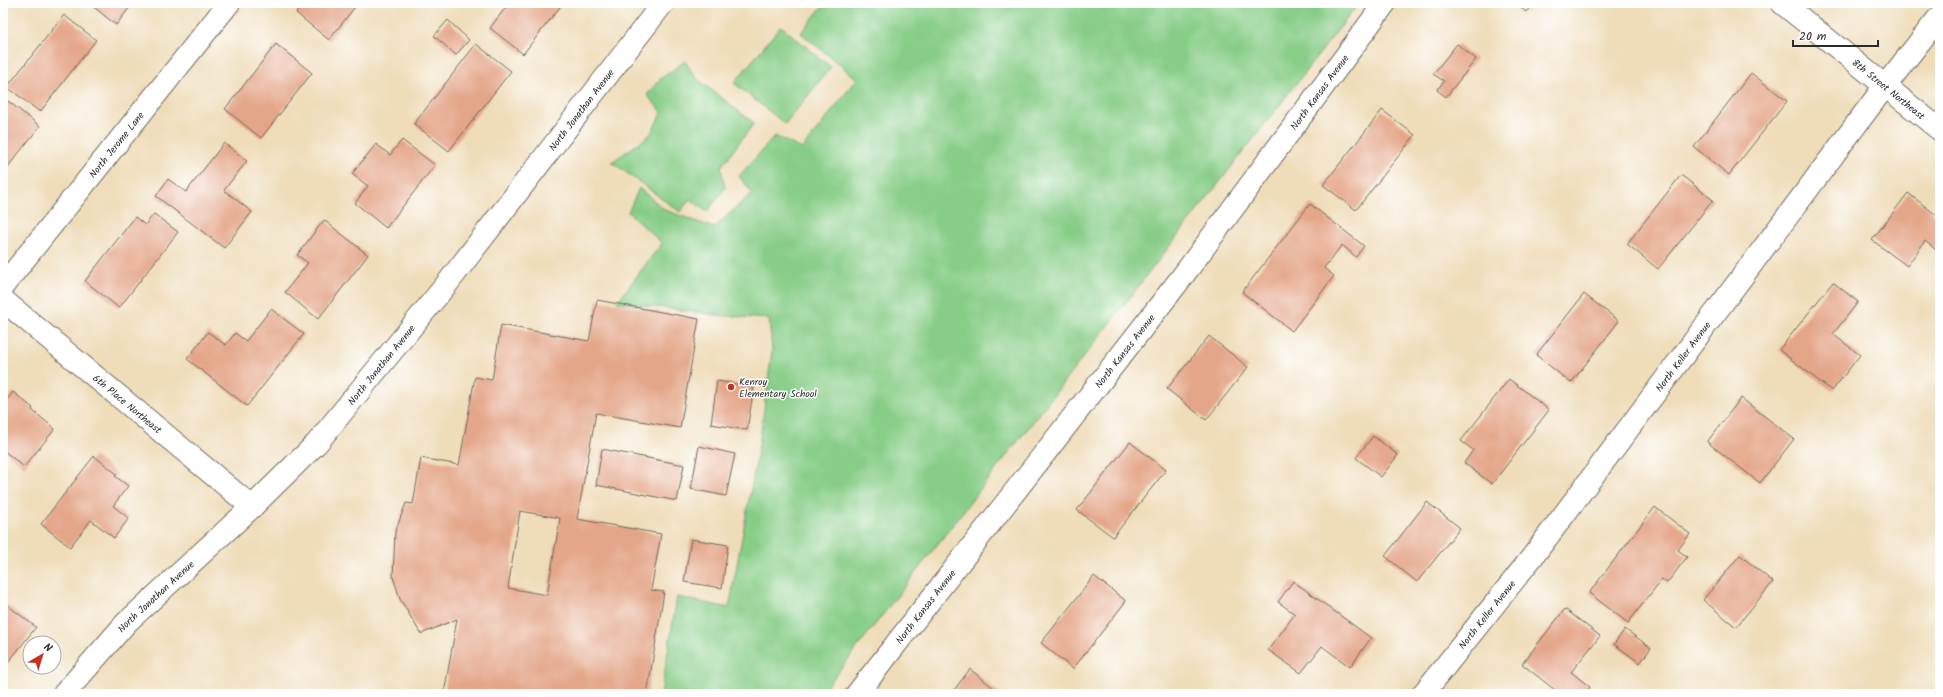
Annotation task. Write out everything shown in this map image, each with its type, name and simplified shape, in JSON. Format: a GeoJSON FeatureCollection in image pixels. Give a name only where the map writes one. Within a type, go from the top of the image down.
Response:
{"type":"FeatureCollection","features":[{"type":"Feature","properties":{"kind":"street","name":"North Jerome Lane"},"geometry":{"type":"LineString","coordinates":[[3,286],[229,3]]}},
{"type":"Feature","properties":{"kind":"street","name":"North Jonathan Avenue"},"geometry":{"type":"LineString","coordinates":[[64,694],[126,623],[252,507],[317,443],[450,280],[663,3]]}},
{"type":"Feature","properties":{"kind":"street","name":"North Kansas Avenue"},"geometry":{"type":"LineString","coordinates":[[857,694],[1182,277],[1385,3]]}},
{"type":"Feature","properties":{"kind":"street","name":"8th Street Northeast"},"geometry":{"type":"LineString","coordinates":[[1782,3],[1940,130]]}},
{"type":"Feature","properties":{"kind":"street","name":"North Keller Avenue"},"geometry":{"type":"LineString","coordinates":[[1423,694],[1533,556],[1885,86],[1940,16]]}},
{"type":"Feature","properties":{"kind":"street","name":"6th Place Northeast"},"geometry":{"type":"LineString","coordinates":[[3,300],[252,507]]}},
{"type":"Feature","properties":{"kind":"green space"},"geometry":{"type":"Polygon","coordinates":[[[825,3],[1359,3],[821,694],[661,694],[677,597],[729,608],[759,446],[772,351],[769,319],[725,316],[617,302],[662,243],[628,212],[639,188],[665,210],[714,228],[752,193],[739,176],[775,136],[802,149],[857,79],[801,33],[825,3]]]}},
{"type":"Feature","properties":{"kind":"green space"},"geometry":{"type":"Polygon","coordinates":[[[781,26],[831,67],[785,124],[734,83],[781,26]]]}},
{"type":"Feature","properties":{"kind":"green space"},"geometry":{"type":"Polygon","coordinates":[[[685,61],[696,78],[754,123],[721,167],[725,188],[707,212],[690,199],[680,212],[612,162],[650,135],[662,112],[647,95],[659,80],[685,61]]]}},
{"type":"Feature","properties":{"kind":"building"},"geometry":{"type":"Polygon","coordinates":[[[89,3],[133,3],[116,25],[89,3]]]}},
{"type":"Feature","properties":{"kind":"building"},"geometry":{"type":"Polygon","coordinates":[[[304,3],[358,3],[329,40],[296,13],[304,3]]]}},
{"type":"Feature","properties":{"kind":"building"},"geometry":{"type":"Polygon","coordinates":[[[509,3],[563,3],[523,54],[490,28],[509,3]]]}},
{"type":"Feature","properties":{"kind":"building"},"geometry":{"type":"Polygon","coordinates":[[[1515,3],[1534,3],[1526,12],[1515,3]]]}},
{"type":"Feature","properties":{"kind":"building"},"geometry":{"type":"Polygon","coordinates":[[[64,15],[96,40],[40,112],[7,87],[64,15]]]}},
{"type":"Feature","properties":{"kind":"building"},"geometry":{"type":"Polygon","coordinates":[[[448,20],[469,40],[456,55],[434,36],[448,20]]]}},
{"type":"Feature","properties":{"kind":"building"},"geometry":{"type":"Polygon","coordinates":[[[276,44],[312,73],[261,138],[225,109],[276,44]]]}},
{"type":"Feature","properties":{"kind":"building"},"geometry":{"type":"Polygon","coordinates":[[[476,44],[511,71],[449,151],[414,124],[476,44]]]}},
{"type":"Feature","properties":{"kind":"building"},"geometry":{"type":"Polygon","coordinates":[[[1457,44],[1476,59],[1446,97],[1437,90],[1444,81],[1433,74],[1457,44]]]}},
{"type":"Feature","properties":{"kind":"building"},"geometry":{"type":"Polygon","coordinates":[[[1751,73],[1787,101],[1729,175],[1694,147],[1751,73]]]}},
{"type":"Feature","properties":{"kind":"building"},"geometry":{"type":"Polygon","coordinates":[[[8,101],[40,126],[3,173],[3,108],[8,101]]]}},
{"type":"Feature","properties":{"kind":"building"},"geometry":{"type":"Polygon","coordinates":[[[1382,110],[1415,135],[1356,210],[1323,185],[1382,110]]]}},
{"type":"Feature","properties":{"kind":"building"},"geometry":{"type":"Polygon","coordinates":[[[402,140],[435,165],[386,228],[355,203],[368,186],[352,174],[376,144],[390,155],[402,140]]]}},
{"type":"Feature","properties":{"kind":"building"},"geometry":{"type":"Polygon","coordinates":[[[224,143],[247,161],[224,190],[252,212],[224,248],[156,196],[168,179],[186,192],[224,143]]]}},
{"type":"Feature","properties":{"kind":"building"},"geometry":{"type":"Polygon","coordinates":[[[1681,175],[1713,200],[1658,269],[1627,244],[1681,175]]]}},
{"type":"Feature","properties":{"kind":"building"},"geometry":{"type":"Polygon","coordinates":[[[1908,193],[1940,218],[1940,253],[1925,241],[1907,266],[1872,240],[1908,193]]]}},
{"type":"Feature","properties":{"kind":"building"},"geometry":{"type":"Polygon","coordinates":[[[1310,204],[1364,246],[1356,257],[1342,245],[1324,268],[1334,276],[1292,331],[1242,292],[1310,204]]]}},
{"type":"Feature","properties":{"kind":"building"},"geometry":{"type":"Polygon","coordinates":[[[154,214],[178,232],[119,308],[85,281],[135,217],[145,225],[154,214]]]}},
{"type":"Feature","properties":{"kind":"building"},"geometry":{"type":"Polygon","coordinates":[[[324,220],[368,255],[318,319],[285,292],[308,263],[297,255],[324,220]]]}},
{"type":"Feature","properties":{"kind":"building"},"geometry":{"type":"Polygon","coordinates":[[[1833,282],[1858,302],[1833,334],[1860,355],[1832,391],[1779,350],[1833,282]]]}},
{"type":"Feature","properties":{"kind":"building"},"geometry":{"type":"Polygon","coordinates":[[[1584,294],[1619,321],[1571,383],[1536,355],[1584,294]]]}},
{"type":"Feature","properties":{"kind":"building"},"geometry":{"type":"Polygon","coordinates":[[[597,300],[699,319],[680,428],[596,413],[577,519],[661,534],[651,590],[664,592],[647,694],[444,694],[457,619],[421,634],[400,599],[393,577],[395,532],[406,503],[413,504],[421,458],[459,465],[475,377],[492,380],[501,325],[589,341],[597,300]],[[520,511],[508,588],[547,595],[560,518],[520,511]]]}},
{"type":"Feature","properties":{"kind":"building"},"geometry":{"type":"Polygon","coordinates":[[[271,309],[304,334],[247,406],[187,359],[208,332],[226,345],[235,333],[246,341],[271,309]]]}},
{"type":"Feature","properties":{"kind":"building"},"geometry":{"type":"Polygon","coordinates":[[[1209,336],[1248,367],[1206,420],[1167,389],[1209,336]]]}},
{"type":"Feature","properties":{"kind":"building"},"geometry":{"type":"Polygon","coordinates":[[[1509,379],[1549,410],[1492,484],[1464,463],[1473,450],[1461,441],[1509,379]]]}},
{"type":"Feature","properties":{"kind":"building"},"geometry":{"type":"Polygon","coordinates":[[[717,381],[754,387],[747,430],[711,424],[717,381]]]}},
{"type":"Feature","properties":{"kind":"building"},"geometry":{"type":"Polygon","coordinates":[[[13,392],[33,408],[32,410],[55,429],[24,467],[3,450],[3,405],[13,392]]]}},
{"type":"Feature","properties":{"kind":"building"},"geometry":{"type":"Polygon","coordinates":[[[1741,398],[1794,439],[1760,483],[1707,442],[1741,398]]]}},
{"type":"Feature","properties":{"kind":"building"},"geometry":{"type":"Polygon","coordinates":[[[1373,436],[1398,455],[1381,477],[1356,458],[1373,436]]]}},
{"type":"Feature","properties":{"kind":"building"},"geometry":{"type":"Polygon","coordinates":[[[1130,442],[1166,470],[1113,537],[1077,510],[1130,442]]]}},
{"type":"Feature","properties":{"kind":"building"},"geometry":{"type":"Polygon","coordinates":[[[699,446],[735,454],[726,496],[691,489],[699,446]]]}},
{"type":"Feature","properties":{"kind":"building"},"geometry":{"type":"Polygon","coordinates":[[[602,449],[684,465],[677,501],[596,485],[602,449]]]}},
{"type":"Feature","properties":{"kind":"building"},"geometry":{"type":"Polygon","coordinates":[[[94,456],[117,474],[115,476],[128,486],[113,506],[129,518],[114,538],[91,520],[70,547],[41,524],[94,456]]]}},
{"type":"Feature","properties":{"kind":"building"},"geometry":{"type":"Polygon","coordinates":[[[1427,502],[1460,528],[1417,582],[1385,556],[1427,502]]]}},
{"type":"Feature","properties":{"kind":"building"},"geometry":{"type":"Polygon","coordinates":[[[1655,507],[1690,534],[1678,550],[1687,557],[1667,583],[1662,579],[1628,623],[1589,593],[1655,507]]]}},
{"type":"Feature","properties":{"kind":"building"},"geometry":{"type":"Polygon","coordinates":[[[691,539],[728,545],[722,588],[684,582],[691,539]]]}},
{"type":"Feature","properties":{"kind":"building"},"geometry":{"type":"Polygon","coordinates":[[[1740,555],[1773,582],[1736,627],[1703,600],[1740,555]]]}},
{"type":"Feature","properties":{"kind":"building"},"geometry":{"type":"Polygon","coordinates":[[[1094,576],[1126,601],[1073,669],[1041,643],[1094,576]]]}},
{"type":"Feature","properties":{"kind":"building"},"geometry":{"type":"Polygon","coordinates":[[[1293,581],[1371,638],[1350,667],[1322,646],[1301,673],[1268,650],[1295,614],[1278,602],[1293,581]]]}},
{"type":"Feature","properties":{"kind":"building"},"geometry":{"type":"Polygon","coordinates":[[[7,605],[36,627],[30,635],[22,635],[22,645],[3,669],[3,610],[7,605]]]}},
{"type":"Feature","properties":{"kind":"building"},"geometry":{"type":"Polygon","coordinates":[[[1565,609],[1600,636],[1571,672],[1590,687],[1585,694],[1560,694],[1522,664],[1565,609]]]}},
{"type":"Feature","properties":{"kind":"building"},"geometry":{"type":"Polygon","coordinates":[[[1625,629],[1651,648],[1640,663],[1614,644],[1625,629]]]}},
{"type":"Feature","properties":{"kind":"building"},"geometry":{"type":"Polygon","coordinates":[[[970,669],[1001,694],[951,694],[970,669]]]}},
{"type":"Feature","properties":{"kind":"place","name":"Kenroy Elementary School"},"geometry":{"type":"Point","coordinates":[731,387]}}]}
